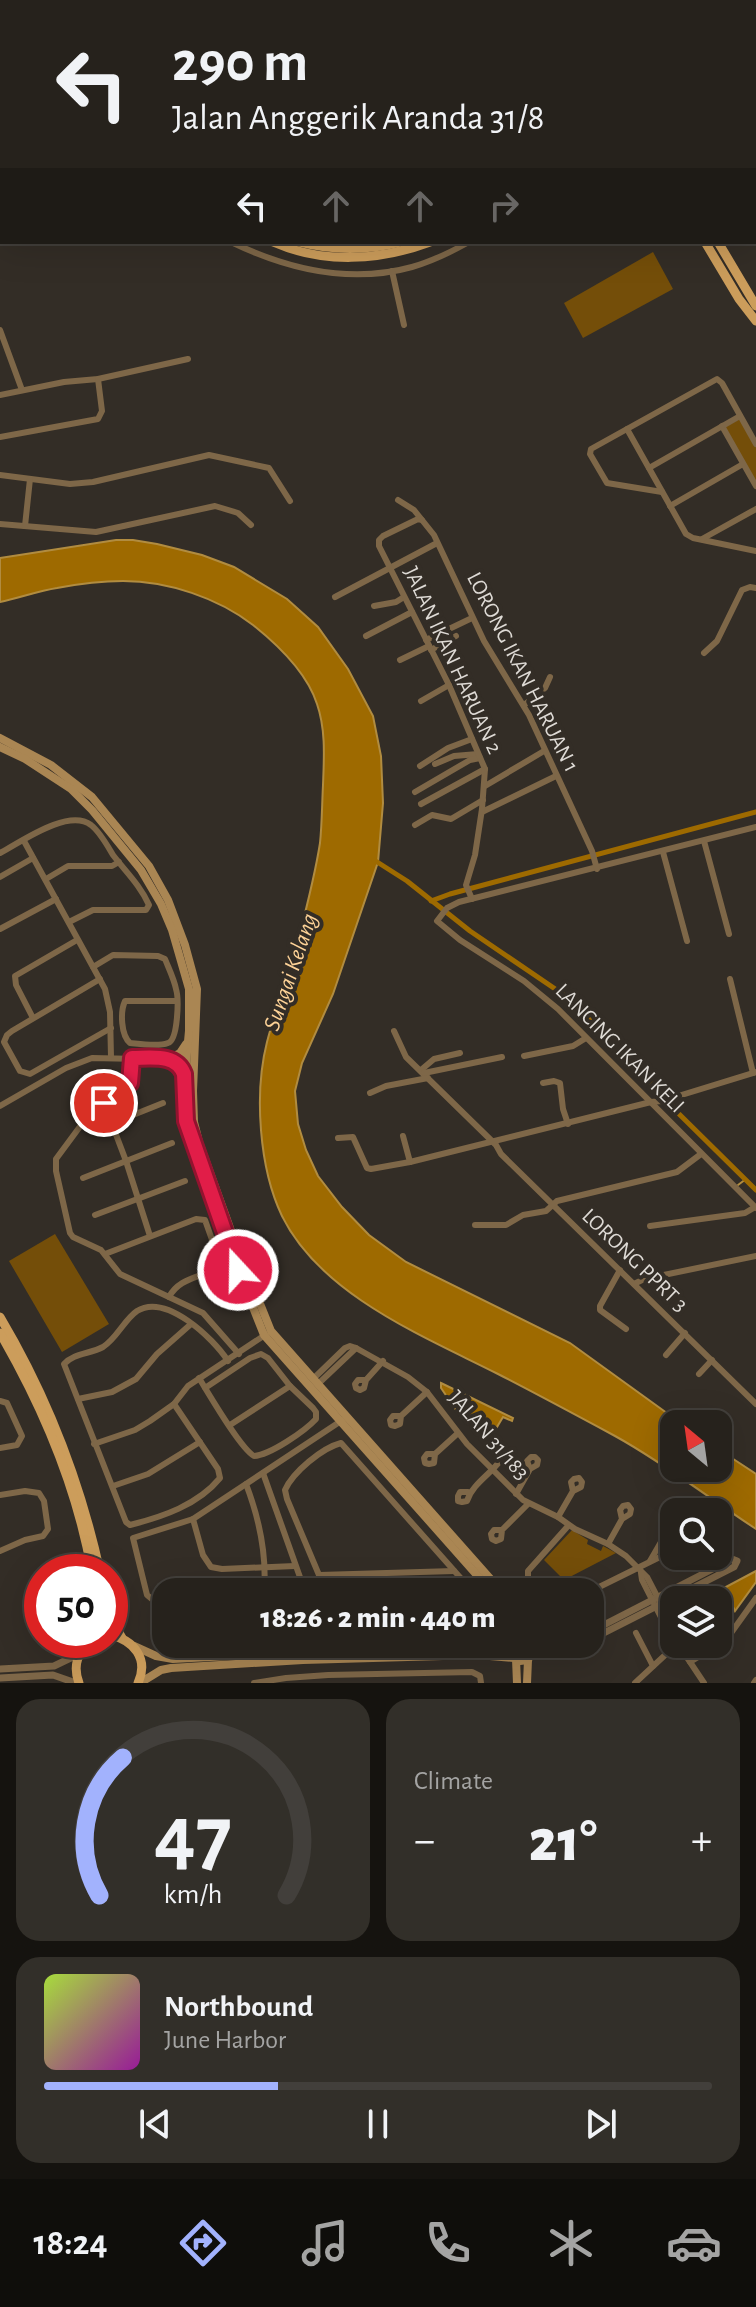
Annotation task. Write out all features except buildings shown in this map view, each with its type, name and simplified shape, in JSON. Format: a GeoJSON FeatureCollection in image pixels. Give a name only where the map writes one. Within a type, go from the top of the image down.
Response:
{"type":"FeatureCollection","features":[{"type":"Feature","properties":{"kind":"main road"},"geometry":{"type":"LineString","coordinates":[[280,244],[317,255],[360,257],[390,254],[423,244]]}},
{"type":"Feature","properties":{"kind":"main road"},"geometry":{"type":"LineString","coordinates":[[309,244],[333,249],[368,249],[392,244]]}},
{"type":"Feature","properties":{"kind":"main road"},"geometry":{"type":"LineString","coordinates":[[706,244],[756,321]]}},
{"type":"Feature","properties":{"kind":"main road"},"geometry":{"type":"LineString","coordinates":[[719,244],[756,306]]}},
{"type":"Feature","properties":{"kind":"main road"},"geometry":{"type":"LineString","coordinates":[[0,738],[51,765],[92,797],[129,840],[176,919],[197,989],[190,1060],[184,1074]]}},
{"type":"Feature","properties":{"kind":"main road"},"geometry":{"type":"LineString","coordinates":[[0,747],[25,759],[71,789],[152,879],[172,930],[189,989],[192,1108],[199,1142],[267,1333],[315,1381],[344,1420],[387,1461],[490,1578]]}},
{"type":"Feature","properties":{"kind":"main road"},"geometry":{"type":"LineString","coordinates":[[168,1059],[183,1050],[189,1038]]}},
{"type":"Feature","properties":{"kind":"main road"},"geometry":{"type":"LineString","coordinates":[[168,1059],[179,1064],[184,1074],[186,1121],[190,1137],[247,1295],[267,1333],[480,1578]]}},
{"type":"Feature","properties":{"kind":"main road"},"geometry":{"type":"LineString","coordinates":[[0,1317],[37,1384],[67,1455],[96,1554]]}},
{"type":"Feature","properties":{"kind":"main road"},"geometry":{"type":"LineString","coordinates":[[0,1333],[30,1387],[59,1454],[89,1554]]}},
{"type":"Feature","properties":{"kind":"main road"},"geometry":{"type":"LineString","coordinates":[[128,1642],[152,1654]]}},
{"type":"Feature","properties":{"kind":"main road"},"geometry":{"type":"LineString","coordinates":[[133,1646],[141,1660],[139,1683]]}},
{"type":"Feature","properties":{"kind":"main road"},"geometry":{"type":"LineString","coordinates":[[78,1683],[76,1670],[80,1658]]}},
{"type":"Feature","properties":{"kind":"main road"},"geometry":{"type":"LineString","coordinates":[[167,1658],[191,1658]]}},
{"type":"Feature","properties":{"kind":"main road"},"geometry":{"type":"LineString","coordinates":[[139,1683],[161,1670],[253,1658]]}},
{"type":"Feature","properties":{"kind":"main road"},"geometry":{"type":"LineString","coordinates":[[515,1658],[520,1661],[529,1658],[527,1683]]}},
{"type":"Feature","properties":{"kind":"main road"},"geometry":{"type":"LineString","coordinates":[[515,1658],[517,1683]]}},
{"type":"Feature","properties":{"kind":"street"},"geometry":{"type":"LineString","coordinates":[[235,244],[255,254],[318,272],[352,274],[392,271],[438,258],[465,244]]}},
{"type":"Feature","properties":{"kind":"street"},"geometry":{"type":"LineString","coordinates":[[392,271],[404,325]]}},
{"type":"Feature","properties":{"kind":"street"},"geometry":{"type":"LineString","coordinates":[[0,330],[22,390]]}},
{"type":"Feature","properties":{"kind":"street"},"geometry":{"type":"LineString","coordinates":[[0,395],[64,382],[98,379],[188,359]]}},
{"type":"Feature","properties":{"kind":"street"},"geometry":{"type":"LineString","coordinates":[[0,437],[98,419],[102,411],[98,379]]}},
{"type":"Feature","properties":{"kind":"street"},"geometry":{"type":"LineString","coordinates":[[662,492],[609,484],[593,460],[591,449],[712,381],[719,380],[756,444]]}},
{"type":"Feature","properties":{"kind":"street"},"geometry":{"type":"LineString","coordinates":[[649,468],[740,416]]}},
{"type":"Feature","properties":{"kind":"street"},"geometry":{"type":"LineString","coordinates":[[722,426],[756,486]]}},
{"type":"Feature","properties":{"kind":"street"},"geometry":{"type":"LineString","coordinates":[[627,429],[686,534],[756,551]]}},
{"type":"Feature","properties":{"kind":"street"},"geometry":{"type":"LineString","coordinates":[[0,475],[70,484],[93,482],[209,455],[269,468],[290,501]]}},
{"type":"Feature","properties":{"kind":"street"},"geometry":{"type":"LineString","coordinates":[[670,506],[743,464]]}},
{"type":"Feature","properties":{"kind":"street"},"geometry":{"type":"LineString","coordinates":[[25,526],[30,479]]}},
{"type":"Feature","properties":{"kind":"street","name":"LORONG IKAN HARUAN 1"},"geometry":{"type":"LineString","coordinates":[[398,500],[414,510],[418,520],[430,528],[472,618],[524,705],[592,851],[597,869]]}},
{"type":"Feature","properties":{"kind":"street"},"geometry":{"type":"LineString","coordinates":[[0,524],[96,532],[208,506],[238,513],[251,525]]}},
{"type":"Feature","properties":{"kind":"street"},"geometry":{"type":"LineString","coordinates":[[702,539],[756,509]]}},
{"type":"Feature","properties":{"kind":"street","name":"JALAN IKAN HARUAN 2"},"geometry":{"type":"LineString","coordinates":[[418,520],[379,540],[379,546],[449,685],[485,769],[475,855],[466,885],[470,896]]}},
{"type":"Feature","properties":{"kind":"street"},"geometry":{"type":"LineString","coordinates":[[335,597],[437,543]]}},
{"type":"Feature","properties":{"kind":"street"},"geometry":{"type":"LineString","coordinates":[[704,653],[717,641],[742,590],[745,587],[756,588]]}},
{"type":"Feature","properties":{"kind":"street"},"geometry":{"type":"LineString","coordinates":[[374,606],[396,602],[404,597]]}},
{"type":"Feature","properties":{"kind":"street"},"geometry":{"type":"LineString","coordinates":[[366,636],[412,612]]}},
{"type":"Feature","properties":{"kind":"street"},"geometry":{"type":"LineString","coordinates":[[400,660],[472,618]]}},
{"type":"Feature","properties":{"kind":"street"},"geometry":{"type":"LineString","coordinates":[[429,645],[456,636]]}},
{"type":"Feature","properties":{"kind":"street"},"geometry":{"type":"LineString","coordinates":[[524,705],[545,688],[550,677]]}},
{"type":"Feature","properties":{"kind":"street"},"geometry":{"type":"LineString","coordinates":[[421,701],[449,685]]}},
{"type":"Feature","properties":{"kind":"street"},"geometry":{"type":"LineString","coordinates":[[420,766],[448,748],[472,739]]}},
{"type":"Feature","properties":{"kind":"street"},"geometry":{"type":"LineString","coordinates":[[485,786],[544,751]]}},
{"type":"Feature","properties":{"kind":"street"},"geometry":{"type":"LineString","coordinates":[[435,764],[454,756],[479,756]]}},
{"type":"Feature","properties":{"kind":"street"},"geometry":{"type":"LineString","coordinates":[[415,792],[479,756]]}},
{"type":"Feature","properties":{"kind":"street"},"geometry":{"type":"LineString","coordinates":[[421,804],[485,769]]}},
{"type":"Feature","properties":{"kind":"street"},"geometry":{"type":"LineString","coordinates":[[482,812],[556,776]]}},
{"type":"Feature","properties":{"kind":"street"},"geometry":{"type":"LineString","coordinates":[[415,825],[432,815],[451,819],[483,800]]}},
{"type":"Feature","properties":{"kind":"street"},"geometry":{"type":"LineString","coordinates":[[0,853],[56,823],[84,822],[93,826],[141,888],[149,905],[146,910],[93,910],[69,922]]}},
{"type":"Feature","properties":{"kind":"street"},"geometry":{"type":"LineString","coordinates":[[470,896],[597,869],[756,827]]}},
{"type":"Feature","properties":{"kind":"street"},"geometry":{"type":"LineString","coordinates":[[24,841],[109,1000],[111,1057]]}},
{"type":"Feature","properties":{"kind":"street"},"geometry":{"type":"LineString","coordinates":[[704,841],[729,934]]}},
{"type":"Feature","properties":{"kind":"street"},"geometry":{"type":"LineString","coordinates":[[663,852],[687,941]]}},
{"type":"Feature","properties":{"kind":"street"},"geometry":{"type":"LineString","coordinates":[[0,877],[33,858]]}},
{"type":"Feature","properties":{"kind":"street"},"geometry":{"type":"LineString","coordinates":[[46,879],[68,866],[112,866],[119,862]]}},
{"type":"Feature","properties":{"kind":"street","name":"LANCING IKAN KELI"},"geometry":{"type":"LineString","coordinates":[[470,896],[445,911],[437,921],[524,981],[558,1009],[756,1207]]}},
{"type":"Feature","properties":{"kind":"street"},"geometry":{"type":"LineString","coordinates":[[0,929],[56,899]]}},
{"type":"Feature","properties":{"kind":"street"},"geometry":{"type":"LineString","coordinates":[[33,1018],[16,985],[15,976],[77,940]]}},
{"type":"Feature","properties":{"kind":"street"},"geometry":{"type":"LineString","coordinates":[[93,967],[113,955],[162,956],[165,959],[176,987],[177,1001],[173,1041],[164,1044],[130,1043],[124,1035],[125,1001],[177,1001]]}},
{"type":"Feature","properties":{"kind":"street"},"geometry":{"type":"LineString","coordinates":[[100,979],[9,1033],[5,1045],[20,1071],[30,1074],[111,1028]]}},
{"type":"Feature","properties":{"kind":"street"},"geometry":{"type":"LineString","coordinates":[[338,1138],[353,1137],[367,1168],[371,1169],[662,1101],[755,1073],[730,979]]}},
{"type":"Feature","properties":{"kind":"street","name":"LORONG PPRT 3"},"geometry":{"type":"LineString","coordinates":[[394,1031],[406,1057],[756,1404]]}},
{"type":"Feature","properties":{"kind":"street"},"geometry":{"type":"LineString","coordinates":[[524,1056],[573,1046],[586,1038]]}},
{"type":"Feature","properties":{"kind":"street"},"geometry":{"type":"LineString","coordinates":[[424,1074],[434,1059],[460,1053]]}},
{"type":"Feature","properties":{"kind":"street"},"geometry":{"type":"LineString","coordinates":[[0,1106],[84,1060],[111,1057],[190,1060]]}},
{"type":"Feature","properties":{"kind":"street"},"geometry":{"type":"LineString","coordinates":[[370,1093],[424,1074],[502,1057]]}},
{"type":"Feature","properties":{"kind":"street"},"geometry":{"type":"LineString","coordinates":[[132,1058],[130,1083],[90,1113],[56,1159],[70,1233],[105,1254],[120,1274],[208,1317],[239,1354]]}},
{"type":"Feature","properties":{"kind":"street"},"geometry":{"type":"LineString","coordinates":[[543,1083],[560,1083],[568,1124]]}},
{"type":"Feature","properties":{"kind":"street"},"geometry":{"type":"LineString","coordinates":[[104,1103],[150,1236]]}},
{"type":"Feature","properties":{"kind":"street"},"geometry":{"type":"LineString","coordinates":[[93,1131],[163,1103]]}},
{"type":"Feature","properties":{"kind":"street"},"geometry":{"type":"LineString","coordinates":[[403,1136],[410,1162]]}},
{"type":"Feature","properties":{"kind":"street"},"geometry":{"type":"LineString","coordinates":[[83,1178],[172,1143]]}},
{"type":"Feature","properties":{"kind":"street"},"geometry":{"type":"LineString","coordinates":[[475,1225],[506,1225],[523,1215],[546,1211],[557,1201],[677,1172],[701,1154]]}},
{"type":"Feature","properties":{"kind":"street"},"geometry":{"type":"LineString","coordinates":[[95,1215],[185,1181]]}},
{"type":"Feature","properties":{"kind":"street"},"geometry":{"type":"LineString","coordinates":[[650,1226],[745,1213],[756,1207]]}},
{"type":"Feature","properties":{"kind":"street"},"geometry":{"type":"LineString","coordinates":[[105,1254],[196,1219],[205,1220],[221,1265],[181,1282],[169,1297]]}},
{"type":"Feature","properties":{"kind":"street"},"geometry":{"type":"LineString","coordinates":[[634,1284],[644,1279],[756,1256]]}},
{"type":"Feature","properties":{"kind":"street"},"geometry":{"type":"LineString","coordinates":[[620,1270],[600,1310],[626,1329]]}},
{"type":"Feature","properties":{"kind":"street"},"geometry":{"type":"LineString","coordinates":[[174,1404],[218,1469],[220,1478],[172,1513],[130,1525],[126,1522],[63,1367],[69,1359],[105,1345],[133,1315],[148,1307],[160,1308],[199,1327],[228,1361]]}},
{"type":"Feature","properties":{"kind":"street"},"geometry":{"type":"LineString","coordinates":[[78,1399],[112,1392],[136,1379],[164,1347],[191,1324]]}},
{"type":"Feature","properties":{"kind":"street"},"geometry":{"type":"LineString","coordinates":[[94,1444],[135,1430],[174,1404],[183,1391],[199,1378],[267,1333]]}},
{"type":"Feature","properties":{"kind":"street"},"geometry":{"type":"LineString","coordinates":[[666,1355],[685,1333]]}},
{"type":"Feature","properties":{"kind":"street","name":"JALAN 31/183"},"geometry":{"type":"LineString","coordinates":[[315,1381],[350,1346],[383,1361],[427,1392],[457,1434],[528,1504],[608,1544],[639,1570]]}},
{"type":"Feature","properties":{"kind":"street"},"geometry":{"type":"LineString","coordinates":[[199,1378],[205,1388],[230,1425],[244,1448],[254,1456],[263,1455],[316,1419],[316,1412],[268,1358],[258,1354],[205,1388]]}},
{"type":"Feature","properties":{"kind":"street"},"geometry":{"type":"LineString","coordinates":[[699,1374],[712,1360]]}},
{"type":"Feature","properties":{"kind":"street"},"geometry":{"type":"LineString","coordinates":[[366,1380],[383,1361]]}},
{"type":"Feature","properties":{"kind":"street"},"geometry":{"type":"LineString","coordinates":[[230,1425],[290,1386]]}},
{"type":"Feature","properties":{"kind":"street"},"geometry":{"type":"LineString","coordinates":[[401,1416],[427,1392]]}},
{"type":"Feature","properties":{"kind":"street"},"geometry":{"type":"LineString","coordinates":[[0,1401],[7,1403],[22,1436],[17,1445],[0,1448]]}},
{"type":"Feature","properties":{"kind":"street"},"geometry":{"type":"LineString","coordinates":[[152,1599],[147,1595],[133,1541],[135,1536],[193,1519],[344,1420]]}},
{"type":"Feature","properties":{"kind":"street"},"geometry":{"type":"LineString","coordinates":[[435,1454],[457,1434]]}},
{"type":"Feature","properties":{"kind":"street"},"geometry":{"type":"LineString","coordinates":[[113,1486],[148,1474],[200,1442]]}},
{"type":"Feature","properties":{"kind":"street"},"geometry":{"type":"LineString","coordinates":[[454,1571],[319,1575],[285,1490],[303,1467],[335,1445],[345,1445],[460,1578]]}},
{"type":"Feature","properties":{"kind":"street"},"geometry":{"type":"LineString","coordinates":[[468,1492],[493,1470],[505,1454]]}},
{"type":"Feature","properties":{"kind":"street"},"geometry":{"type":"LineString","coordinates":[[516,1494],[530,1469]]}},
{"type":"Feature","properties":{"kind":"street"},"geometry":{"type":"LineString","coordinates":[[263,1473],[300,1578]]}},
{"type":"Feature","properties":{"kind":"street"},"geometry":{"type":"LineString","coordinates":[[246,1484],[253,1501],[266,1567],[265,1578]]}},
{"type":"Feature","properties":{"kind":"street"},"geometry":{"type":"LineString","coordinates":[[0,1495],[25,1491],[39,1493],[44,1501],[48,1529],[43,1536],[17,1542],[0,1551]]}},
{"type":"Feature","properties":{"kind":"street"},"geometry":{"type":"LineString","coordinates":[[558,1517],[573,1491]]}},
{"type":"Feature","properties":{"kind":"street"},"geometry":{"type":"LineString","coordinates":[[502,1530],[528,1504]]}},
{"type":"Feature","properties":{"kind":"street"},"geometry":{"type":"LineString","coordinates":[[280,1523],[294,1517]]}},
{"type":"Feature","properties":{"kind":"street"},"geometry":{"type":"LineString","coordinates":[[193,1519],[203,1555],[211,1567],[295,1566]]}},
{"type":"Feature","properties":{"kind":"street"},"geometry":{"type":"LineString","coordinates":[[608,1544],[622,1519]]}},
{"type":"Feature","properties":{"kind":"street"},"geometry":{"type":"LineString","coordinates":[[529,1578],[528,1571],[568,1526]]}},
{"type":"Feature","properties":{"kind":"street"},"geometry":{"type":"LineString","coordinates":[[650,1561],[660,1544]]}},
{"type":"Feature","properties":{"kind":"street"},"geometry":{"type":"LineString","coordinates":[[604,1585],[639,1570],[660,1556]]}},
{"type":"Feature","properties":{"kind":"street"},"geometry":{"type":"LineString","coordinates":[[604,1626],[656,1602],[734,1567],[737,1561],[732,1559],[656,1602],[604,1632]]}},
{"type":"Feature","properties":{"kind":"street"},"geometry":{"type":"LineString","coordinates":[[639,1570],[660,1610]]}},
{"type":"Feature","properties":{"kind":"street"},"geometry":{"type":"LineString","coordinates":[[732,1633],[756,1598]]}},
{"type":"Feature","properties":{"kind":"street"},"geometry":{"type":"LineString","coordinates":[[656,1602],[660,1608]]}},
{"type":"Feature","properties":{"kind":"street"},"geometry":{"type":"LineString","coordinates":[[636,1633],[653,1666]]}},
{"type":"Feature","properties":{"kind":"street"},"geometry":{"type":"LineString","coordinates":[[0,1669],[54,1666],[66,1658]]}},
{"type":"Feature","properties":{"kind":"street"},"geometry":{"type":"LineString","coordinates":[[635,1683],[662,1658]]}},
{"type":"Feature","properties":{"kind":"street"},"geometry":{"type":"LineString","coordinates":[[687,1658],[704,1683]]}},
{"type":"Feature","properties":{"kind":"street"},"geometry":{"type":"LineString","coordinates":[[690,1662],[696,1658]]}},
{"type":"Feature","properties":{"kind":"street"},"geometry":{"type":"LineString","coordinates":[[254,1683],[286,1678],[472,1672],[480,1676],[481,1683]]}},
{"type":"Feature","properties":{"kind":"street"},"geometry":{"type":"LineString","coordinates":[[424,1674],[425,1683]]}},
{"type":"Feature","properties":{"kind":"street"},"geometry":{"type":"LineString","coordinates":[[0,1678],[53,1675],[78,1683]]}},
{"type":"Feature","properties":{"kind":"shaded area"},"geometry":{"type":"Polygon","coordinates":[[[653,252],[673,289],[583,338],[564,303],[653,252]]]}},
{"type":"Feature","properties":{"kind":"shaded area"},"geometry":{"type":"Polygon","coordinates":[[[740,419],[756,447],[756,483],[725,427],[740,419]]]}},
{"type":"Feature","properties":{"kind":"shaded area"},"geometry":{"type":"Polygon","coordinates":[[[55,1234],[109,1324],[62,1352],[9,1261],[55,1234]]]}},
{"type":"Feature","properties":{"kind":"shaded area"},"geometry":{"type":"Polygon","coordinates":[[[572,1530],[588,1540],[587,1544],[601,1551],[603,1546],[616,1553],[568,1578],[562,1578],[544,1560],[572,1530]]]}},
{"type":"Feature","properties":{"kind":"water","name":"Sungai Kelang"},"geometry":{"type":"Polygon","coordinates":[[[116,540],[157,544],[234,567],[287,599],[318,627],[348,669],[373,716],[381,756],[383,803],[378,862],[333,994],[302,1063],[295,1091],[298,1124],[306,1150],[318,1176],[342,1207],[369,1235],[406,1262],[570,1343],[663,1410],[660,1410],[660,1463],[376,1310],[322,1269],[299,1244],[282,1216],[268,1176],[261,1130],[263,1062],[313,879],[322,821],[324,754],[320,714],[306,681],[291,660],[239,615],[208,599],[157,584],[123,581],[81,584],[0,602],[0,558],[116,540]]]}},
{"type":"Feature","properties":{"kind":"water"},"geometry":{"type":"Polygon","coordinates":[[[441,1383],[513,1418],[512,1421],[503,1417],[494,1432],[477,1420],[461,1417],[441,1388],[441,1383]]]}},
{"type":"Feature","properties":{"kind":"water"},"geometry":{"type":"Polygon","coordinates":[[[732,1458],[756,1474],[756,1529],[732,1512],[732,1498],[711,1498],[688,1482],[732,1482],[732,1458]]]}},
{"type":"Feature","properties":{"kind":"water"},"geometry":{"type":"Polygon","coordinates":[[[756,1571],[756,1582],[735,1611],[732,1586],[728,1586],[756,1571]]]}},
{"type":"Feature","properties":{"kind":"waterway"},"geometry":{"type":"LineString","coordinates":[[431,901],[756,812]]}},
{"type":"Feature","properties":{"kind":"waterway"},"geometry":{"type":"LineString","coordinates":[[374,860],[567,997],[756,1190]]}},
{"type":"Feature","properties":{"kind":"waterway"},"geometry":{"type":"LineString","coordinates":[[738,1185],[746,1179]]}},
{"type":"Feature","properties":{"kind":"route"},"geometry":{"type":"LineString","coordinates":[[104,1103],[130,1083],[132,1058],[168,1059],[179,1064],[184,1074],[184,1104],[190,1137],[238,1270]]}}]}
